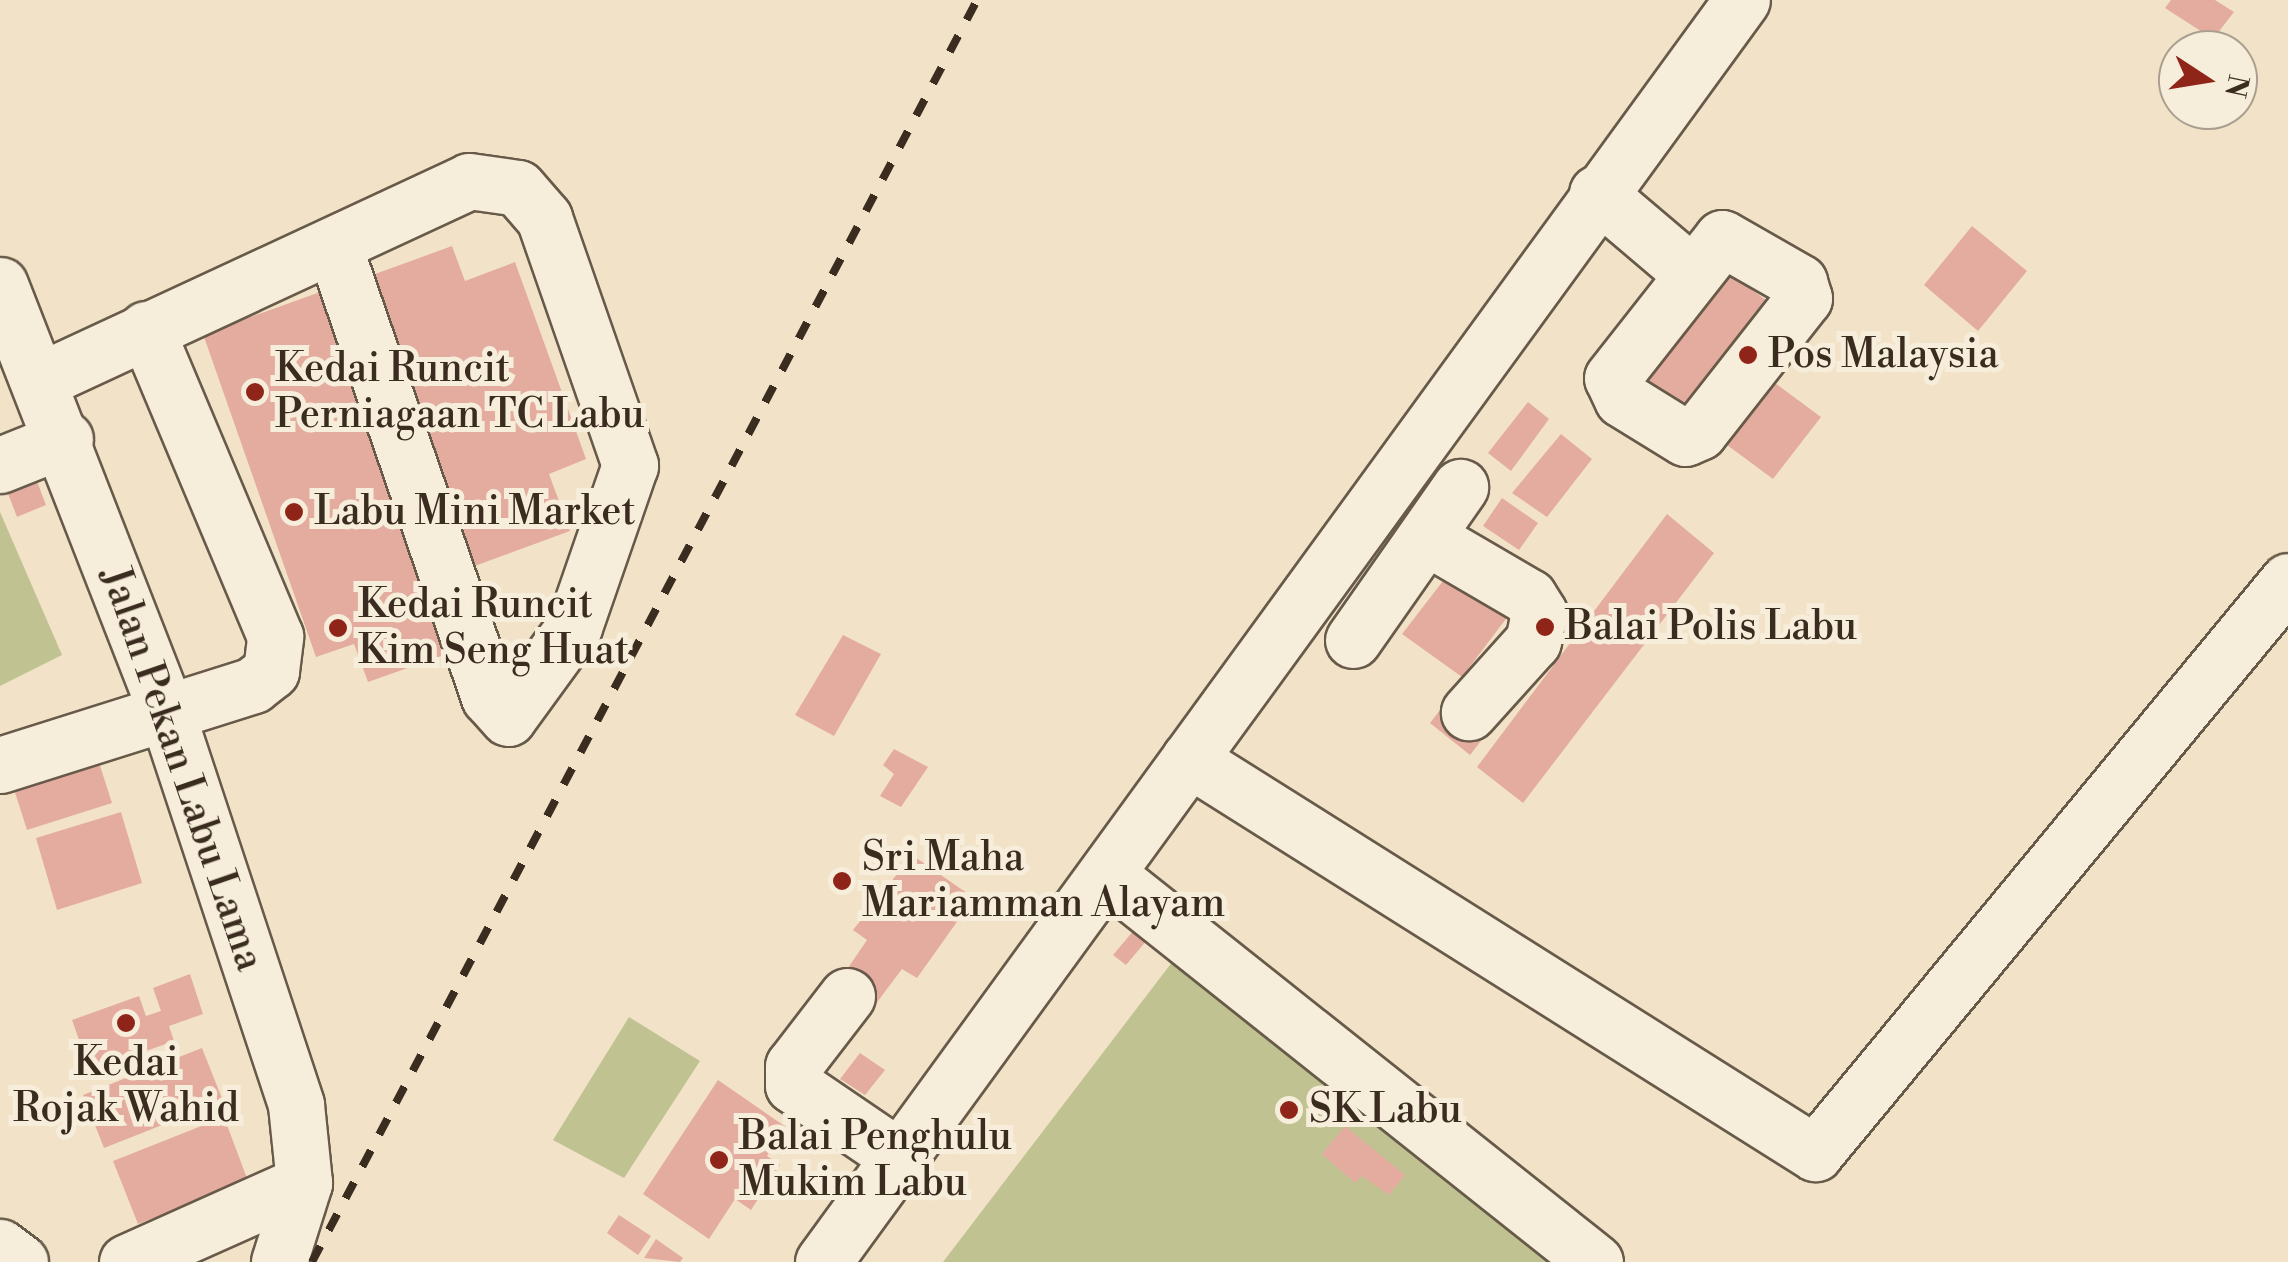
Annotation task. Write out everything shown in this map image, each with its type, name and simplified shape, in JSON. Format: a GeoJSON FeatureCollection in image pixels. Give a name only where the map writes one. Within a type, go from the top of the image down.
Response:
{"type":"FeatureCollection","features":[{"type":"Feature","properties":{"kind":"street"},"geometry":{"type":"LineString","coordinates":[[823,1262],[902,1159],[1597,194],[1742,0]]}},
{"type":"Feature","properties":{"kind":"street"},"geometry":{"type":"LineString","coordinates":[[41,380],[146,329],[334,248],[468,181],[518,188],[544,218],[630,452],[574,627],[518,712],[501,717],[488,698],[334,248]]}},
{"type":"Feature","properties":{"kind":"street"},"geometry":{"type":"LineString","coordinates":[[1597,194],[1690,272]]}},
{"type":"Feature","properties":{"kind":"street","name":"Jalan Pekan Labu Lama"},"geometry":{"type":"LineString","coordinates":[[0,285],[65,440],[166,708],[296,1104],[304,1183],[278,1262]]}},
{"type":"Feature","properties":{"kind":"street"},"geometry":{"type":"LineString","coordinates":[[0,765],[262,680],[276,648],[146,329]]}},
{"type":"Feature","properties":{"kind":"street"},"geometry":{"type":"LineString","coordinates":[[0,465],[65,440]]}},
{"type":"Feature","properties":{"kind":"street"},"geometry":{"type":"LineString","coordinates":[[1353,640],[1428,538],[1460,487]]}},
{"type":"Feature","properties":{"kind":"street"},"geometry":{"type":"LineString","coordinates":[[1428,538],[1529,597],[1539,612],[1534,640],[1469,712]]}},
{"type":"Feature","properties":{"kind":"street"},"geometry":{"type":"LineString","coordinates":[[1334,558],[1388,591]]}},
{"type":"Feature","properties":{"kind":"street"},"geometry":{"type":"LineString","coordinates":[[1189,759],[1815,1153],[2288,581]]}},
{"type":"Feature","properties":{"kind":"street"},"geometry":{"type":"LineString","coordinates":[[1108,876],[1595,1262]]}},
{"type":"Feature","properties":{"kind":"street"},"geometry":{"type":"LineString","coordinates":[[847,996],[793,1066],[793,1085],[902,1159]]}},
{"type":"Feature","properties":{"kind":"street"},"geometry":{"type":"LineString","coordinates":[[127,1262],[304,1183]]}},
{"type":"Feature","properties":{"kind":"street"},"geometry":{"type":"LineString","coordinates":[[0,1247],[20,1262]]}},
{"type":"Feature","properties":{"kind":"green space"},"geometry":{"type":"Polygon","coordinates":[[[0,512],[62,655],[0,686],[0,512]]]}},
{"type":"Feature","properties":{"kind":"green space","name":"SK Labu"},"geometry":{"type":"Polygon","coordinates":[[[1176,957],[1572,1262],[943,1262],[1176,957]]]}},
{"type":"Feature","properties":{"kind":"green space"},"geometry":{"type":"Polygon","coordinates":[[[629,1017],[700,1061],[624,1178],[553,1140],[629,1017]]]}},
{"type":"Feature","properties":{"kind":"building"},"geometry":{"type":"Polygon","coordinates":[[[2171,0],[2215,0],[2234,12],[2220,30],[2199,30],[2165,8],[2171,0]]]}},
{"type":"Feature","properties":{"kind":"building"},"geometry":{"type":"Polygon","coordinates":[[[1972,226],[2027,271],[1978,331],[1924,285],[1972,226]]]}},
{"type":"Feature","properties":{"kind":"building"},"geometry":{"type":"Polygon","coordinates":[[[452,246],[465,281],[515,262],[586,459],[549,474],[570,531],[472,567],[367,277],[452,246]]]}},
{"type":"Feature","properties":{"kind":"building"},"geometry":{"type":"Polygon","coordinates":[[[1725,269],[1775,307],[1688,421],[1638,385],[1725,269]]]}},
{"type":"Feature","properties":{"kind":"building"},"geometry":{"type":"Polygon","coordinates":[[[337,286],[464,648],[368,682],[354,644],[316,657],[203,334],[337,286]]]}},
{"type":"Feature","properties":{"kind":"building"},"geometry":{"type":"Polygon","coordinates":[[[1767,377],[1821,417],[1773,479],[1719,439],[1767,377]]]}},
{"type":"Feature","properties":{"kind":"building"},"geometry":{"type":"Polygon","coordinates":[[[1528,402],[1549,419],[1511,471],[1488,453],[1528,402]]]}},
{"type":"Feature","properties":{"kind":"building"},"geometry":{"type":"Polygon","coordinates":[[[1561,434],[1592,459],[1547,517],[1512,493],[1561,434]]]}},
{"type":"Feature","properties":{"kind":"building"},"geometry":{"type":"Polygon","coordinates":[[[35,476],[46,505],[17,517],[7,491],[35,476]]]}},
{"type":"Feature","properties":{"kind":"building"},"geometry":{"type":"Polygon","coordinates":[[[1502,498],[1538,523],[1519,550],[1483,526],[1502,498]]]}},
{"type":"Feature","properties":{"kind":"building"},"geometry":{"type":"Polygon","coordinates":[[[1667,514],[1714,553],[1523,803],[1477,767],[1667,514]]]}},
{"type":"Feature","properties":{"kind":"building"},"geometry":{"type":"Polygon","coordinates":[[[1460,559],[1518,603],[1462,677],[1402,634],[1460,559]]]}},
{"type":"Feature","properties":{"kind":"building"},"geometry":{"type":"Polygon","coordinates":[[[843,635],[881,654],[834,736],[795,715],[843,635]]]}},
{"type":"Feature","properties":{"kind":"building"},"geometry":{"type":"Polygon","coordinates":[[[1447,701],[1488,732],[1470,755],[1430,723],[1447,701]]]}},
{"type":"Feature","properties":{"kind":"building"},"geometry":{"type":"Polygon","coordinates":[[[894,749],[928,767],[901,807],[880,796],[894,774],[883,765],[894,749]]]}},
{"type":"Feature","properties":{"kind":"building"},"geometry":{"type":"Polygon","coordinates":[[[95,750],[112,803],[27,830],[10,777],[95,750]]]}},
{"type":"Feature","properties":{"kind":"building"},"geometry":{"type":"Polygon","coordinates":[[[121,812],[142,883],[57,910],[36,838],[121,812]]]}},
{"type":"Feature","properties":{"kind":"building"},"geometry":{"type":"Polygon","coordinates":[[[912,855],[974,898],[917,978],[902,969],[869,1013],[835,987],[867,940],[853,930],[912,855]]]}},
{"type":"Feature","properties":{"kind":"building"},"geometry":{"type":"Polygon","coordinates":[[[1145,917],[1158,927],[1126,965],[1113,955],[1145,917]]]}},
{"type":"Feature","properties":{"kind":"building","name":"Kedai Rojak Wahid"},"geometry":{"type":"Polygon","coordinates":[[[190,974],[203,1014],[169,1026],[174,1041],[90,1071],[72,1020],[139,996],[146,1016],[161,1011],[153,988],[190,974]]]}},
{"type":"Feature","properties":{"kind":"building"},"geometry":{"type":"Polygon","coordinates":[[[202,1048],[223,1101],[104,1148],[83,1095],[202,1048]]]}},
{"type":"Feature","properties":{"kind":"building"},"geometry":{"type":"Polygon","coordinates":[[[860,1053],[885,1070],[865,1095],[840,1079],[860,1053]]]}},
{"type":"Feature","properties":{"kind":"building","name":"Balai Penghulu Mukim Labu"},"geometry":{"type":"Polygon","coordinates":[[[718,1080],[786,1127],[767,1156],[780,1165],[751,1210],[735,1199],[709,1239],[643,1194],[718,1080]]]}},
{"type":"Feature","properties":{"kind":"building"},"geometry":{"type":"Polygon","coordinates":[[[224,1117],[248,1181],[138,1224],[113,1161],[224,1117]]]}},
{"type":"Feature","properties":{"kind":"building"},"geometry":{"type":"Polygon","coordinates":[[[1345,1126],[1405,1175],[1389,1195],[1362,1176],[1355,1183],[1322,1154],[1345,1126]]]}},
{"type":"Feature","properties":{"kind":"building"},"geometry":{"type":"Polygon","coordinates":[[[619,1215],[651,1236],[638,1255],[607,1233],[619,1215]]]}},
{"type":"Feature","properties":{"kind":"building"},"geometry":{"type":"Polygon","coordinates":[[[656,1239],[683,1258],[680,1262],[644,1258],[656,1239]]]}},
{"type":"Feature","properties":{"kind":"railway"},"geometry":{"type":"LineString","coordinates":[[312,1262],[977,0]]}},
{"type":"Feature","properties":{"kind":"place","name":"Pos Malaysia"},"geometry":{"type":"Point","coordinates":[1748,355]}},
{"type":"Feature","properties":{"kind":"place","name":"Kedai Runcit Perniagaan TC Labu"},"geometry":{"type":"Point","coordinates":[255,392]}},
{"type":"Feature","properties":{"kind":"place","name":"Labu Mini Market"},"geometry":{"type":"Point","coordinates":[294,512]}},
{"type":"Feature","properties":{"kind":"place","name":"Balai Polis Labu"},"geometry":{"type":"Point","coordinates":[1545,627]}},
{"type":"Feature","properties":{"kind":"place","name":"Kedai Runcit Kim Seng Huat"},"geometry":{"type":"Point","coordinates":[338,628]}},
{"type":"Feature","properties":{"kind":"place","name":"Sri Maha Mariamman Alayam"},"geometry":{"type":"Point","coordinates":[842,881]}},
{"type":"Feature","properties":{"kind":"place","name":"Kedai Rojak Wahid"},"geometry":{"type":"Point","coordinates":[126,1023]}},
{"type":"Feature","properties":{"kind":"place","name":"SK Labu"},"geometry":{"type":"Point","coordinates":[1289,1110]}},
{"type":"Feature","properties":{"kind":"place","name":"Balai Penghulu Mukim Labu"},"geometry":{"type":"Point","coordinates":[719,1160]}}]}
